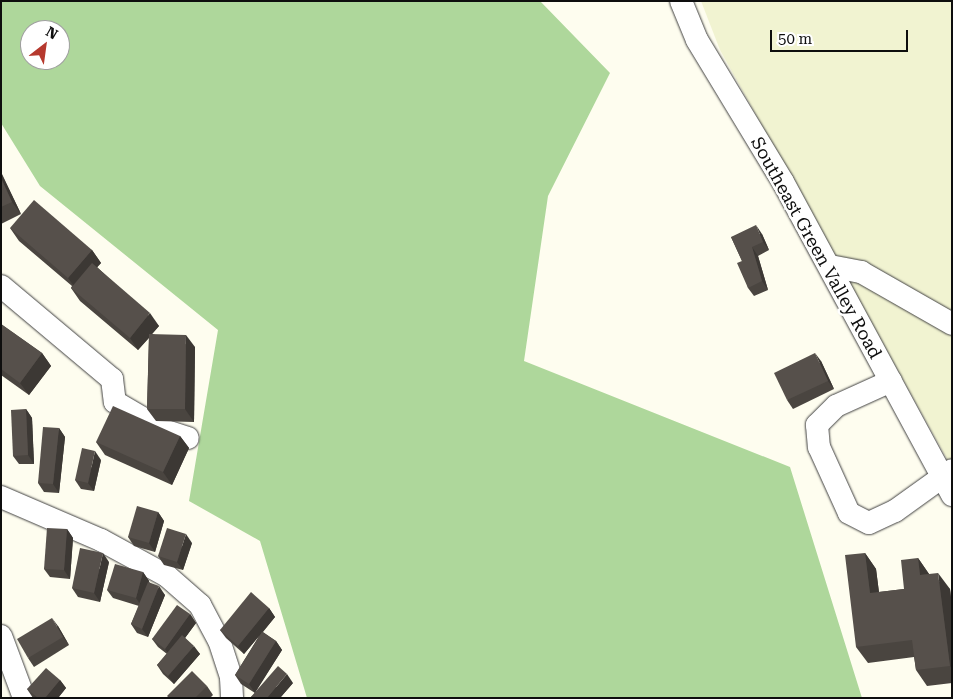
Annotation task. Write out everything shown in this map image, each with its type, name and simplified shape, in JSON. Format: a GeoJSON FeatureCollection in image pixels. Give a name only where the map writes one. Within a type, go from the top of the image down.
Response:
{"type":"FeatureCollection","features":[{"type":"Feature","properties":{"kind":"street","name":"Southeast Green Valley Road"},"geometry":{"type":"LineString","coordinates":[[680,1],[715,72],[830,266],[891,381],[948,480]]}},
{"type":"Feature","properties":{"kind":"street"},"geometry":{"type":"LineString","coordinates":[[830,266],[861,272],[952,324]]}},
{"type":"Feature","properties":{"kind":"street"},"geometry":{"type":"LineString","coordinates":[[1,286],[112,379],[115,402],[163,430],[188,438]]}},
{"type":"Feature","properties":{"kind":"street"},"geometry":{"type":"LineString","coordinates":[[891,381],[836,406],[817,425],[819,447],[849,513],[870,523],[895,511],[948,480]]}},
{"type":"Feature","properties":{"kind":"street"},"geometry":{"type":"LineString","coordinates":[[1,498],[101,540],[167,576],[200,605],[221,648],[232,678],[232,698]]}},
{"type":"Feature","properties":{"kind":"street"},"geometry":{"type":"LineString","coordinates":[[1,636],[24,698]]}},
{"type":"Feature","properties":{"kind":"green space"},"geometry":{"type":"Polygon","coordinates":[[[1,1],[540,1],[610,73],[548,196],[524,361],[790,467],[862,698],[307,698],[260,541],[189,501],[218,330],[40,186],[1,123],[1,1]]]}},
{"type":"Feature","properties":{"kind":"green space"},"geometry":{"type":"Polygon","coordinates":[[[701,1],[952,1],[952,468],[720,50],[701,1]]]}},
{"type":"Feature","properties":{"kind":"building"},"geometry":{"type":"Polygon","coordinates":[[[1,178],[12,202],[1,207],[1,178]]]}},
{"type":"Feature","properties":{"kind":"building"},"geometry":{"type":"Polygon","coordinates":[[[34,200],[92,250],[68,278],[10,228],[34,200]]]}},
{"type":"Feature","properties":{"kind":"building"},"geometry":{"type":"Polygon","coordinates":[[[756,225],[763,242],[752,247],[762,281],[748,288],[737,263],[742,261],[731,237],[756,225]]]}},
{"type":"Feature","properties":{"kind":"building"},"geometry":{"type":"Polygon","coordinates":[[[92,263],[150,313],[130,338],[71,288],[92,263]]]}},
{"type":"Feature","properties":{"kind":"building"},"geometry":{"type":"Polygon","coordinates":[[[1,324],[42,353],[20,383],[1,369],[1,324]]]}},
{"type":"Feature","properties":{"kind":"building"},"geometry":{"type":"Polygon","coordinates":[[[149,334],[186,335],[185,409],[147,409],[149,334]]]}},
{"type":"Feature","properties":{"kind":"building"},"geometry":{"type":"Polygon","coordinates":[[[815,353],[828,381],[787,400],[774,373],[815,353]]]}},
{"type":"Feature","properties":{"kind":"building"},"geometry":{"type":"Polygon","coordinates":[[[113,406],[180,436],[163,472],[96,442],[113,406]]]}},
{"type":"Feature","properties":{"kind":"building"},"geometry":{"type":"Polygon","coordinates":[[[26,409],[28,455],[13,456],[11,410],[26,409]]]}},
{"type":"Feature","properties":{"kind":"building"},"geometry":{"type":"Polygon","coordinates":[[[43,427],[59,428],[53,484],[38,483],[43,427]]]}},
{"type":"Feature","properties":{"kind":"building"},"geometry":{"type":"Polygon","coordinates":[[[82,448],[95,451],[88,483],[75,480],[82,448]]]}},
{"type":"Feature","properties":{"kind":"building"},"geometry":{"type":"Polygon","coordinates":[[[137,506],[158,512],[149,543],[128,537],[137,506]]]}},
{"type":"Feature","properties":{"kind":"building"},"geometry":{"type":"Polygon","coordinates":[[[47,528],[67,529],[64,570],[44,569],[47,528]]]}},
{"type":"Feature","properties":{"kind":"building"},"geometry":{"type":"Polygon","coordinates":[[[167,528],[186,534],[177,562],[158,556],[167,528]]]}},
{"type":"Feature","properties":{"kind":"building"},"geometry":{"type":"Polygon","coordinates":[[[80,548],[103,553],[94,593],[72,588],[80,548]]]}},
{"type":"Feature","properties":{"kind":"building"},"geometry":{"type":"Polygon","coordinates":[[[865,553],[870,593],[904,589],[901,560],[918,558],[920,575],[938,573],[950,666],[916,670],[912,640],[856,647],[845,555],[865,553]]]}},
{"type":"Feature","properties":{"kind":"building"},"geometry":{"type":"Polygon","coordinates":[[[115,564],[143,572],[136,598],[107,590],[115,564]]]}},
{"type":"Feature","properties":{"kind":"building"},"geometry":{"type":"Polygon","coordinates":[[[148,582],[159,586],[142,629],[131,624],[148,582]]]}},
{"type":"Feature","properties":{"kind":"building"},"geometry":{"type":"Polygon","coordinates":[[[251,592],[269,608],[238,646],[220,630],[251,592]]]}},
{"type":"Feature","properties":{"kind":"building"},"geometry":{"type":"Polygon","coordinates":[[[177,605],[190,614],[165,649],[152,639],[177,605]]]}},
{"type":"Feature","properties":{"kind":"building"},"geometry":{"type":"Polygon","coordinates":[[[52,618],[63,637],[28,658],[17,639],[52,618]]]}},
{"type":"Feature","properties":{"kind":"building"},"geometry":{"type":"Polygon","coordinates":[[[262,632],[276,641],[249,684],[235,675],[262,632]]]}},
{"type":"Feature","properties":{"kind":"building"},"geometry":{"type":"Polygon","coordinates":[[[182,635],[194,646],[168,676],[157,665],[182,635]]]}},
{"type":"Feature","properties":{"kind":"building"},"geometry":{"type":"Polygon","coordinates":[[[278,666],[287,674],[267,698],[250,698],[278,666]]]}},
{"type":"Feature","properties":{"kind":"building"},"geometry":{"type":"Polygon","coordinates":[[[46,668],[60,680],[45,698],[38,698],[27,689],[46,668]]]}},
{"type":"Feature","properties":{"kind":"building"},"geometry":{"type":"Polygon","coordinates":[[[192,671],[207,686],[195,698],[169,698],[167,696],[192,671]]]}}]}
